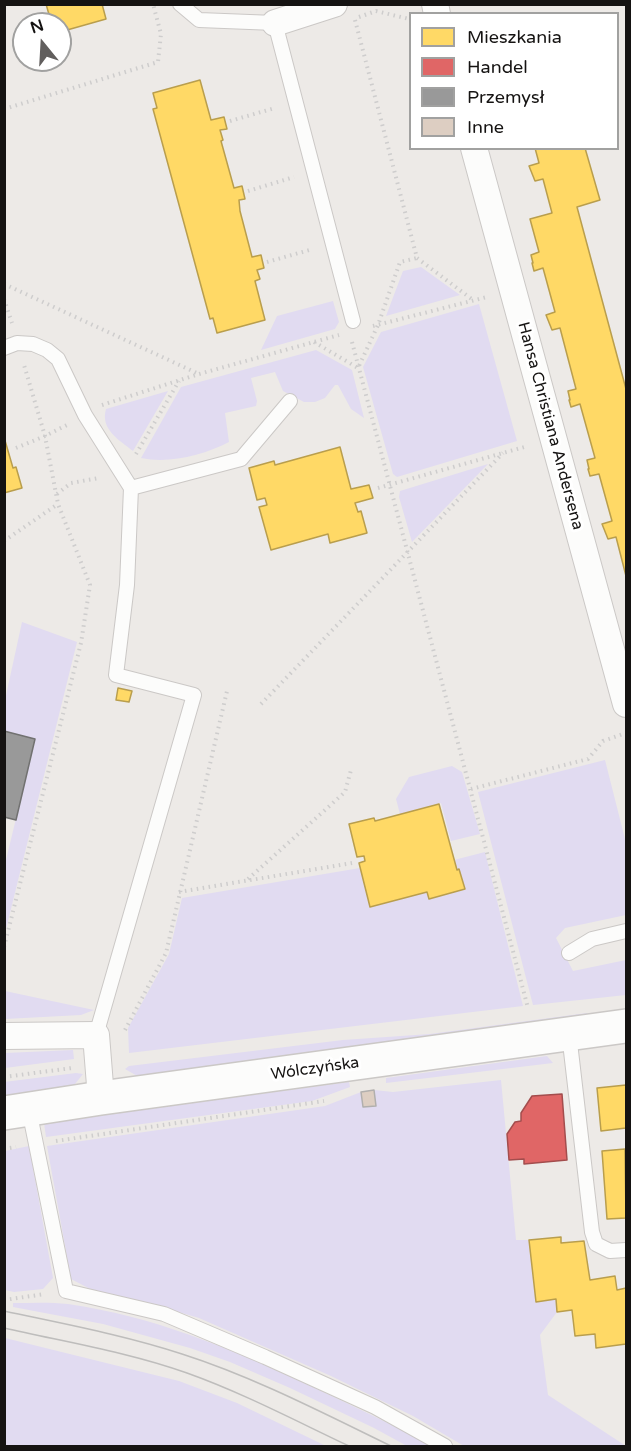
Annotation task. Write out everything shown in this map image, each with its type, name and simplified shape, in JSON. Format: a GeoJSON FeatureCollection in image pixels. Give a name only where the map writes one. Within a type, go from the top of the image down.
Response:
{"type":"FeatureCollection","features":[{"type":"Feature","properties":{"kind":"main road","name":"Wólczyńska"},"geometry":{"type":"LineString","coordinates":[[17,1112],[101,1098],[627,1026]]}},
{"type":"Feature","properties":{"kind":"street"},"geometry":{"type":"LineString","coordinates":[[275,23],[344,12]]}},
{"type":"Feature","properties":{"kind":"street","name":"Hansa Christiana Andersena"},"geometry":{"type":"LineString","coordinates":[[475,150],[627,704]]}},
{"type":"Feature","properties":{"kind":"street"},"geometry":{"type":"LineString","coordinates":[[4,1036],[96,1035],[101,1098]]}},
{"type":"Feature","properties":{"kind":"lane"},"geometry":{"type":"LineString","coordinates":[[180,4],[199,20],[275,23],[352,327]]}},
{"type":"Feature","properties":{"kind":"lane"},"geometry":{"type":"LineString","coordinates":[[11,345],[33,344],[48,350],[58,359],[85,415],[131,488],[127,585],[116,675],[194,695],[96,1035]]}},
{"type":"Feature","properties":{"kind":"lane"},"geometry":{"type":"LineString","coordinates":[[131,488],[241,459],[290,401]]}},
{"type":"Feature","properties":{"kind":"lane"},"geometry":{"type":"LineString","coordinates":[[569,952],[592,939],[627,931]]}},
{"type":"Feature","properties":{"kind":"lane"},"geometry":{"type":"LineString","coordinates":[[569,1034],[591,1232],[596,1244],[610,1251],[627,1250]]}},
{"type":"Feature","properties":{"kind":"lane"},"geometry":{"type":"LineString","coordinates":[[17,1112],[66,1291],[164,1314],[375,1407],[445,1446]]}},
{"type":"Feature","properties":{"kind":"path"},"geometry":{"type":"LineString","coordinates":[[4,109],[158,62],[161,34],[153,4]]}},
{"type":"Feature","properties":{"kind":"path"},"geometry":{"type":"LineString","coordinates":[[355,19],[376,11],[409,19]]}},
{"type":"Feature","properties":{"kind":"path"},"geometry":{"type":"LineString","coordinates":[[344,12],[355,19]]}},
{"type":"Feature","properties":{"kind":"path"},"geometry":{"type":"LineString","coordinates":[[344,12],[355,19],[417,258],[474,300]]}},
{"type":"Feature","properties":{"kind":"path"},"geometry":{"type":"LineString","coordinates":[[230,121],[277,107],[280,117]]}},
{"type":"Feature","properties":{"kind":"path"},"geometry":{"type":"LineString","coordinates":[[248,191],[297,177],[294,167]]}},
{"type":"Feature","properties":{"kind":"path"},"geometry":{"type":"LineString","coordinates":[[267,262],[315,248],[312,238]]}},
{"type":"Feature","properties":{"kind":"path"},"geometry":{"type":"LineString","coordinates":[[4,284],[199,374]]}},
{"type":"Feature","properties":{"kind":"path"},"geometry":{"type":"LineString","coordinates":[[369,327],[492,295]]}},
{"type":"Feature","properties":{"kind":"path"},"geometry":{"type":"LineString","coordinates":[[4,299],[11,345],[45,436],[58,504],[90,585],[81,644],[4,947]]}},
{"type":"Feature","properties":{"kind":"path"},"geometry":{"type":"LineString","coordinates":[[352,327],[389,485],[530,1014]]}},
{"type":"Feature","properties":{"kind":"path"},"geometry":{"type":"LineString","coordinates":[[16,448],[45,436],[85,415],[95,407],[199,374],[341,335]]}},
{"type":"Feature","properties":{"kind":"path"},"geometry":{"type":"LineString","coordinates":[[261,704],[503,452],[378,488]]}},
{"type":"Feature","properties":{"kind":"path"},"geometry":{"type":"LineString","coordinates":[[4,541],[58,504]]}},
{"type":"Feature","properties":{"kind":"path"},"geometry":{"type":"LineString","coordinates":[[125,1029],[166,953],[227,692]]}},
{"type":"Feature","properties":{"kind":"path"},"geometry":{"type":"LineString","coordinates":[[471,789],[588,759],[603,741],[627,733]]}},
{"type":"Feature","properties":{"kind":"path"},"geometry":{"type":"LineString","coordinates":[[248,880],[345,792],[351,770]]}},
{"type":"Feature","properties":{"kind":"path"},"geometry":{"type":"LineString","coordinates":[[179,892],[352,863]]}},
{"type":"Feature","properties":{"kind":"path"},"geometry":{"type":"LineString","coordinates":[[4,1300],[66,1291]]}},
{"type":"Feature","properties":{"kind":"shaded area"},"geometry":{"type":"Polygon","coordinates":[[[421,267],[460,295],[386,316],[403,271],[421,267]]]}},
{"type":"Feature","properties":{"kind":"shaded area"},"geometry":{"type":"Polygon","coordinates":[[[333,301],[339,322],[335,329],[261,350],[277,316],[333,301]]]}},
{"type":"Feature","properties":{"kind":"shaded area"},"geometry":{"type":"Polygon","coordinates":[[[479,304],[517,441],[397,477],[393,474],[363,367],[381,332],[479,304]]]}},
{"type":"Feature","properties":{"kind":"shaded area"},"geometry":{"type":"Polygon","coordinates":[[[316,350],[352,370],[364,418],[351,409],[338,385],[335,385],[325,398],[315,402],[304,402],[283,391],[275,372],[251,378],[257,401],[256,406],[225,413],[229,442],[209,451],[175,459],[141,458],[181,387],[316,350]]]}},
{"type":"Feature","properties":{"kind":"shaded area"},"geometry":{"type":"Polygon","coordinates":[[[168,391],[133,451],[108,428],[106,409],[168,391]]]}},
{"type":"Feature","properties":{"kind":"shaded area"},"geometry":{"type":"Polygon","coordinates":[[[488,464],[412,542],[399,497],[400,491],[488,464]]]}},
{"type":"Feature","properties":{"kind":"shaded area"},"geometry":{"type":"Polygon","coordinates":[[[22,622],[77,642],[5,933],[5,864],[35,740],[5,731],[5,700],[22,622]]]}},
{"type":"Feature","properties":{"kind":"shaded area"},"geometry":{"type":"Polygon","coordinates":[[[605,760],[626,843],[626,915],[565,928],[556,938],[573,971],[626,960],[626,995],[533,1005],[478,792],[605,760]]]}},
{"type":"Feature","properties":{"kind":"shaded area"},"geometry":{"type":"Polygon","coordinates":[[[452,766],[462,772],[480,834],[451,841],[441,803],[400,814],[396,799],[409,777],[452,766]]]}},
{"type":"Feature","properties":{"kind":"shaded area"},"geometry":{"type":"Polygon","coordinates":[[[485,852],[523,1006],[129,1053],[128,1028],[169,954],[182,898],[360,868],[371,907],[427,892],[430,899],[465,889],[454,860],[485,852]]]}},
{"type":"Feature","properties":{"kind":"shaded area"},"geometry":{"type":"Polygon","coordinates":[[[5,991],[94,1010],[81,1015],[5,1019],[5,991]]]}},
{"type":"Feature","properties":{"kind":"shaded area"},"geometry":{"type":"Polygon","coordinates":[[[587,1013],[587,1015],[139,1077],[125,1069],[129,1066],[343,1040],[430,1034],[587,1013]]]}},
{"type":"Feature","properties":{"kind":"shaded area"},"geometry":{"type":"Polygon","coordinates":[[[73,1050],[74,1059],[5,1068],[5,1053],[73,1050]]]}},
{"type":"Feature","properties":{"kind":"shaded area"},"geometry":{"type":"Polygon","coordinates":[[[547,1056],[553,1063],[386,1083],[386,1078],[547,1056]]]}},
{"type":"Feature","properties":{"kind":"shaded area"},"geometry":{"type":"Polygon","coordinates":[[[83,1074],[75,1084],[69,1087],[5,1095],[4,1082],[83,1074]]]}},
{"type":"Feature","properties":{"kind":"shaded area"},"geometry":{"type":"Polygon","coordinates":[[[501,1080],[516,1240],[529,1240],[536,1302],[556,1299],[557,1312],[540,1335],[548,1395],[626,1446],[464,1446],[413,1416],[331,1376],[199,1318],[94,1291],[71,1279],[47,1146],[325,1106],[361,1092],[363,1107],[376,1106],[374,1090],[393,1092],[501,1080]]]}},
{"type":"Feature","properties":{"kind":"shaded area"},"geometry":{"type":"Polygon","coordinates":[[[349,1082],[350,1087],[312,1101],[46,1137],[44,1123],[349,1082]]]}},
{"type":"Feature","properties":{"kind":"shaded area"},"geometry":{"type":"Polygon","coordinates":[[[29,1146],[53,1278],[43,1289],[14,1292],[5,1290],[5,1151],[29,1146]]]}},
{"type":"Feature","properties":{"kind":"shaded area"},"geometry":{"type":"Polygon","coordinates":[[[13,1303],[61,1303],[99,1309],[190,1335],[277,1371],[433,1446],[407,1446],[290,1388],[230,1362],[190,1348],[103,1324],[13,1307],[13,1303]]]}},
{"type":"Feature","properties":{"kind":"shaded area"},"geometry":{"type":"Polygon","coordinates":[[[5,1338],[179,1381],[237,1403],[326,1446],[5,1446],[5,1338]]]}},
{"type":"Feature","properties":{"kind":"building: Mieszkania"},"geometry":{"type":"Polygon","coordinates":[[[46,4],[102,4],[106,19],[72,29],[72,12],[48,12],[46,4]]]}},
{"type":"Feature","properties":{"kind":"building: Mieszkania"},"geometry":{"type":"Polygon","coordinates":[[[200,80],[211,120],[224,117],[227,129],[220,130],[223,140],[221,141],[234,188],[242,186],[245,199],[239,200],[240,211],[252,257],[261,255],[264,268],[257,270],[260,279],[255,281],[265,320],[217,333],[213,318],[210,319],[153,109],[157,108],[153,93],[200,80]]]}},
{"type":"Feature","properties":{"kind":"building: Mieszkania"},"geometry":{"type":"Polygon","coordinates":[[[536,150],[586,150],[600,200],[577,207],[626,389],[626,576],[616,537],[608,539],[602,524],[612,521],[599,474],[590,476],[588,469],[587,460],[595,458],[580,404],[571,407],[569,400],[568,391],[576,389],[560,328],[552,330],[546,315],[555,312],[543,268],[534,271],[532,263],[531,255],[539,252],[530,219],[552,213],[543,179],[535,181],[529,166],[539,163],[536,150]]]}},
{"type":"Feature","properties":{"kind":"building: Mieszkania"},"geometry":{"type":"Polygon","coordinates":[[[4,437],[13,468],[16,467],[22,488],[4,493],[4,437]]]}},
{"type":"Feature","properties":{"kind":"building: Mieszkania"},"geometry":{"type":"Polygon","coordinates":[[[340,447],[351,489],[369,485],[373,498],[355,503],[358,512],[361,511],[367,533],[330,543],[328,534],[271,550],[259,507],[267,505],[265,498],[257,500],[249,468],[274,461],[275,465],[340,447]]]}},
{"type":"Feature","properties":{"kind":"building: Mieszkania"},"geometry":{"type":"Polygon","coordinates":[[[118,688],[132,691],[129,702],[116,700],[118,688]]]}},
{"type":"Feature","properties":{"kind":"building: Mieszkania"},"geometry":{"type":"Polygon","coordinates":[[[439,804],[457,870],[459,869],[465,889],[429,899],[427,892],[370,907],[359,863],[365,861],[364,856],[357,857],[349,824],[374,818],[375,821],[439,804]]]}},
{"type":"Feature","properties":{"kind":"building: Mieszkania"},"geometry":{"type":"Polygon","coordinates":[[[626,1085],[626,1128],[601,1131],[597,1088],[626,1085]]]}},
{"type":"Feature","properties":{"kind":"building: Mieszkania"},"geometry":{"type":"Polygon","coordinates":[[[625,1149],[626,1218],[607,1219],[602,1151],[625,1149]]]}},
{"type":"Feature","properties":{"kind":"building: Mieszkania"},"geometry":{"type":"Polygon","coordinates":[[[561,1237],[561,1243],[584,1241],[590,1280],[615,1276],[617,1290],[626,1288],[626,1344],[596,1348],[595,1334],[575,1336],[572,1310],[557,1312],[556,1299],[536,1302],[529,1240],[561,1237]]]}},
{"type":"Feature","properties":{"kind":"building: Handel"},"geometry":{"type":"Polygon","coordinates":[[[562,1094],[567,1160],[524,1164],[524,1159],[509,1160],[507,1134],[515,1122],[521,1121],[521,1113],[532,1096],[562,1094]]]}},
{"type":"Feature","properties":{"kind":"building: Przemysł"},"geometry":{"type":"Polygon","coordinates":[[[4,731],[35,739],[16,820],[4,817],[4,731]]]}},
{"type":"Feature","properties":{"kind":"building: Inne"},"geometry":{"type":"Polygon","coordinates":[[[374,1090],[376,1106],[363,1107],[361,1092],[374,1090]]]}},
{"type":"Feature","properties":{"kind":"tram line"},"geometry":{"type":"LineString","coordinates":[[4,1311],[138,1341],[209,1363],[288,1396],[391,1446]]}},
{"type":"Feature","properties":{"kind":"tram line"},"geometry":{"type":"LineString","coordinates":[[4,1328],[119,1353],[187,1373],[249,1398],[349,1446]]}}]}
